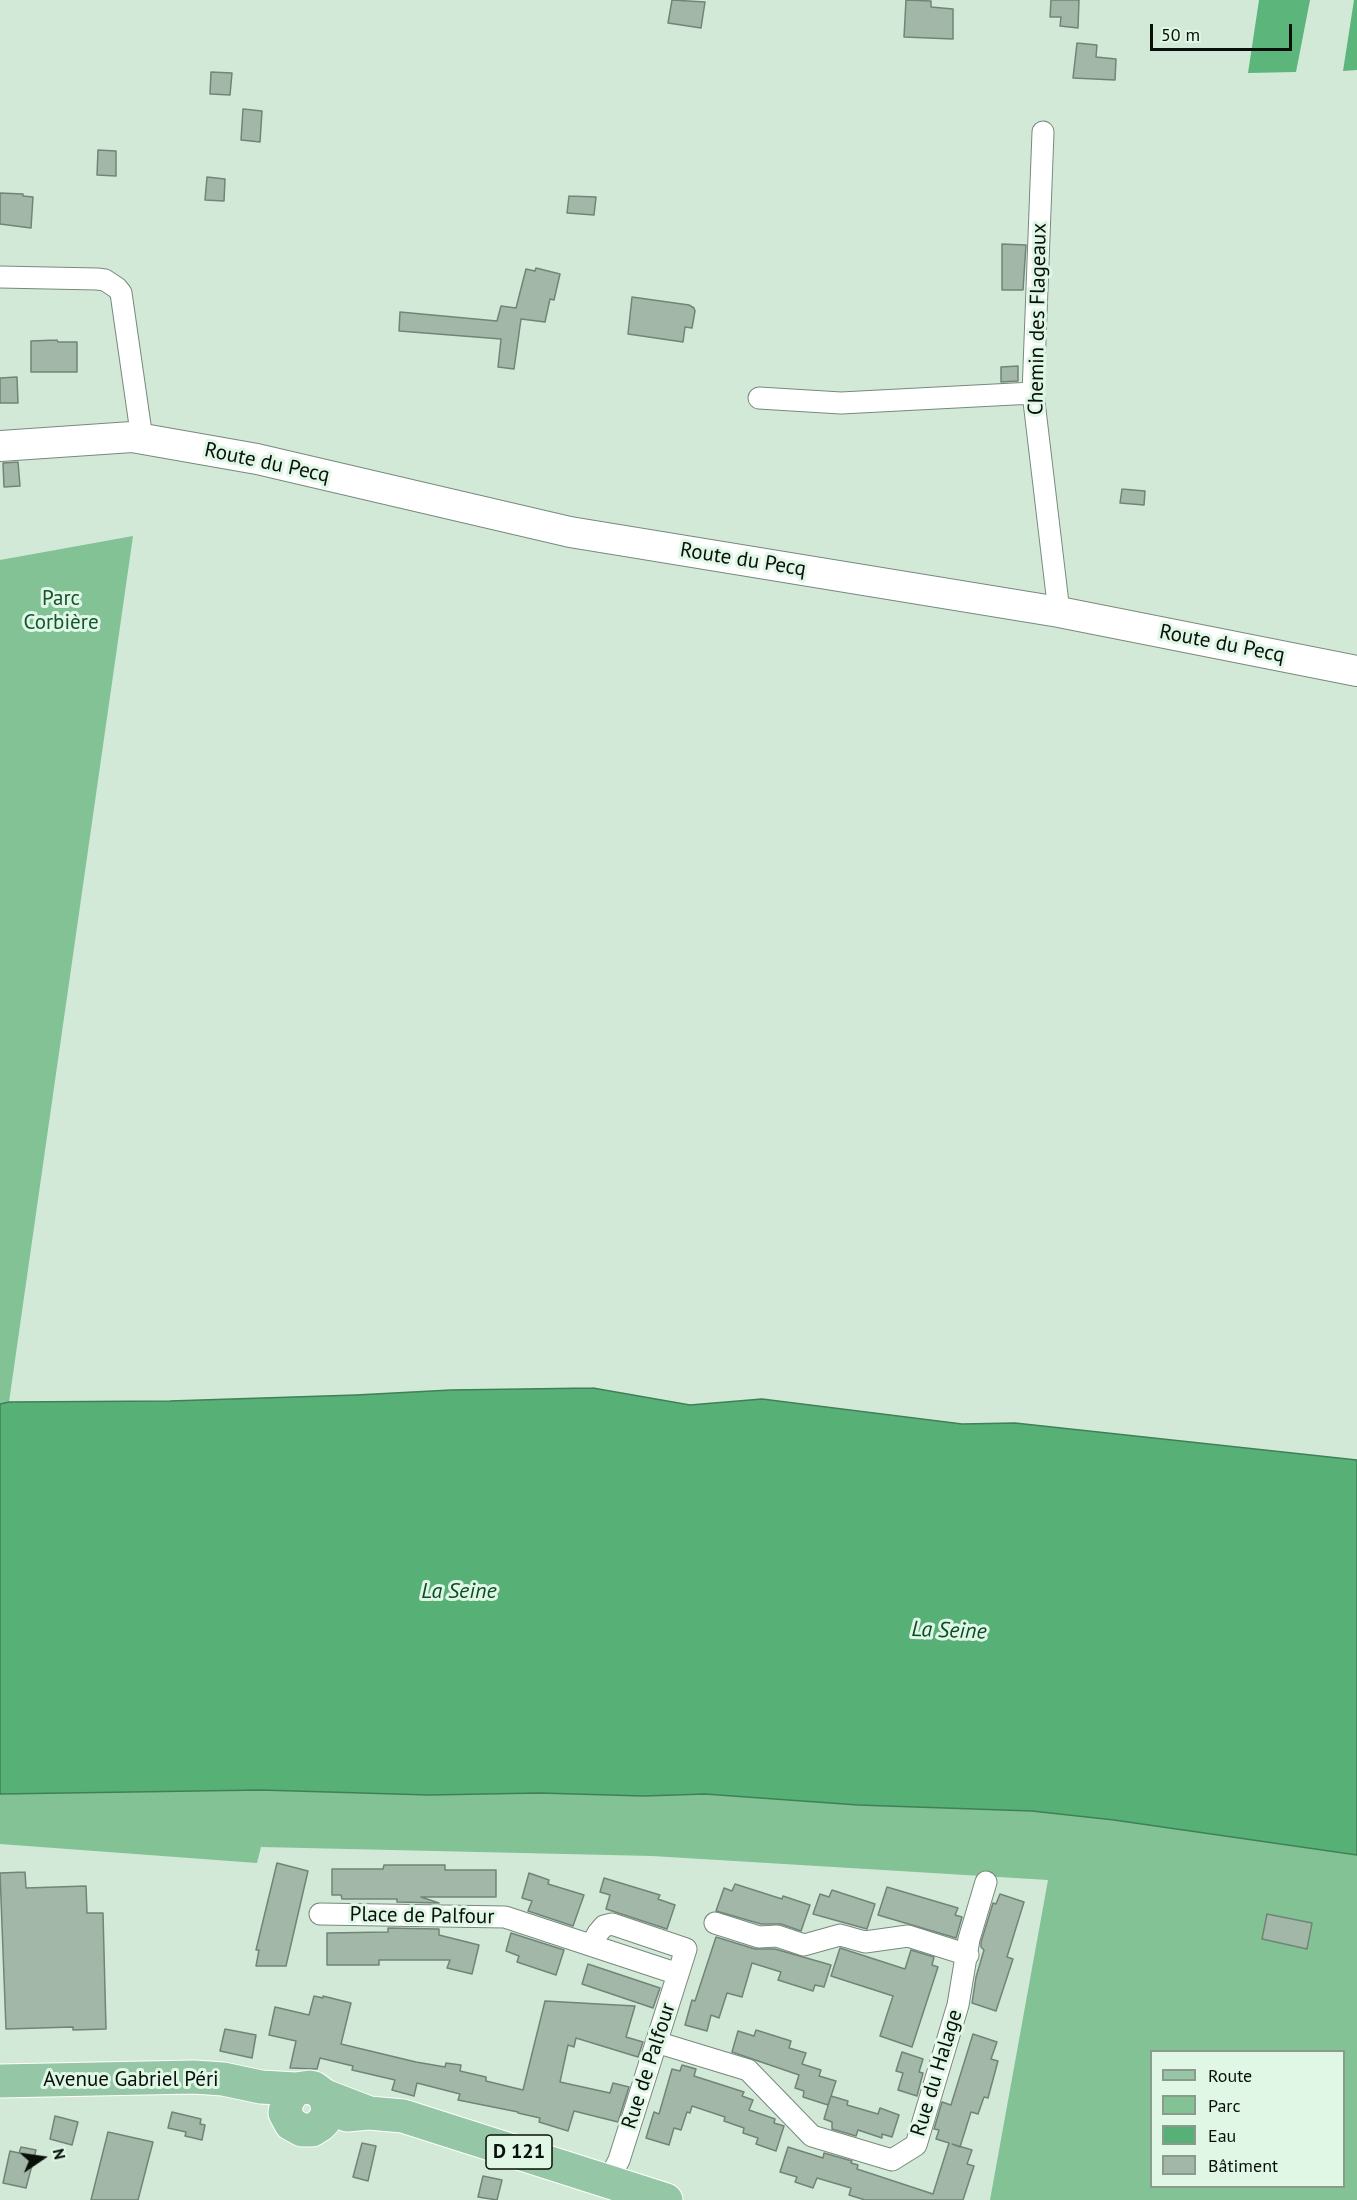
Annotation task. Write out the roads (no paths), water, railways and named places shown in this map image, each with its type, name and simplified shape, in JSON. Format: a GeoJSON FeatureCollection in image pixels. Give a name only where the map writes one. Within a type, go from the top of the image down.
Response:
{"type":"FeatureCollection","features":[{"type":"Feature","properties":{"kind":"main road","name":"Route du Pecq"},"geometry":{"type":"LineString","coordinates":[[0,446],[137,438],[257,459],[570,532],[1059,612],[1357,671]]}},
{"type":"Feature","properties":{"kind":"main road","name":"Avenue Gabriel Péri"},"geometry":{"type":"LineString","coordinates":[[0,2081],[194,2077],[223,2079],[261,2087],[308,2104]]}},
{"type":"Feature","properties":{"kind":"main road","name":"Avenue Gabriel Péri"},"geometry":{"type":"LineString","coordinates":[[0,2096],[184,2088],[218,2092],[258,2103],[308,2104],[403,2116],[666,2200]]}},
{"type":"Feature","properties":{"kind":"street","name":"Chemin des Flageaux"},"geometry":{"type":"LineString","coordinates":[[1043,132],[1033,393],[1059,612]]}},
{"type":"Feature","properties":{"kind":"street"},"geometry":{"type":"LineString","coordinates":[[0,277],[105,279],[117,288],[121,293],[137,438]]}},
{"type":"Feature","properties":{"kind":"street"},"geometry":{"type":"LineString","coordinates":[[759,398],[842,403],[1033,393]]}},
{"type":"Feature","properties":{"kind":"street","name":"Rue du Halage"},"geometry":{"type":"LineString","coordinates":[[657,2042],[748,2070],[812,2136],[892,2160],[916,2145],[958,2005],[969,1939],[986,1882]]}},
{"type":"Feature","properties":{"kind":"street","name":"Place de Palfour"},"geometry":{"type":"LineString","coordinates":[[320,1914],[505,1917],[678,1974]]}},
{"type":"Feature","properties":{"kind":"street"},"geometry":{"type":"LineString","coordinates":[[715,1923],[759,1937],[777,1936],[804,1945],[840,1935],[865,1942],[908,1936],[968,1955]]}},
{"type":"Feature","properties":{"kind":"street","name":"Rue de Palfour"},"geometry":{"type":"LineString","coordinates":[[592,1944],[598,1932],[604,1926],[612,1924],[686,1949],[618,2160],[608,2181]]}},
{"type":"Feature","properties":{"kind":"water","name":"La Seine"},"geometry":{"type":"Polygon","coordinates":[[[593,1388],[690,1405],[762,1399],[962,1424],[1015,1423],[1357,1460],[1357,1855],[1114,1820],[1032,1811],[858,1805],[705,1794],[429,1795],[261,1790],[0,1794],[0,1404],[9,1402],[170,1401],[451,1390],[593,1388]]]}},
{"type":"Feature","properties":{"kind":"park label","name":"Parc Corbière"},"geometry":{"type":"Point","coordinates":[61,611]}}]}
